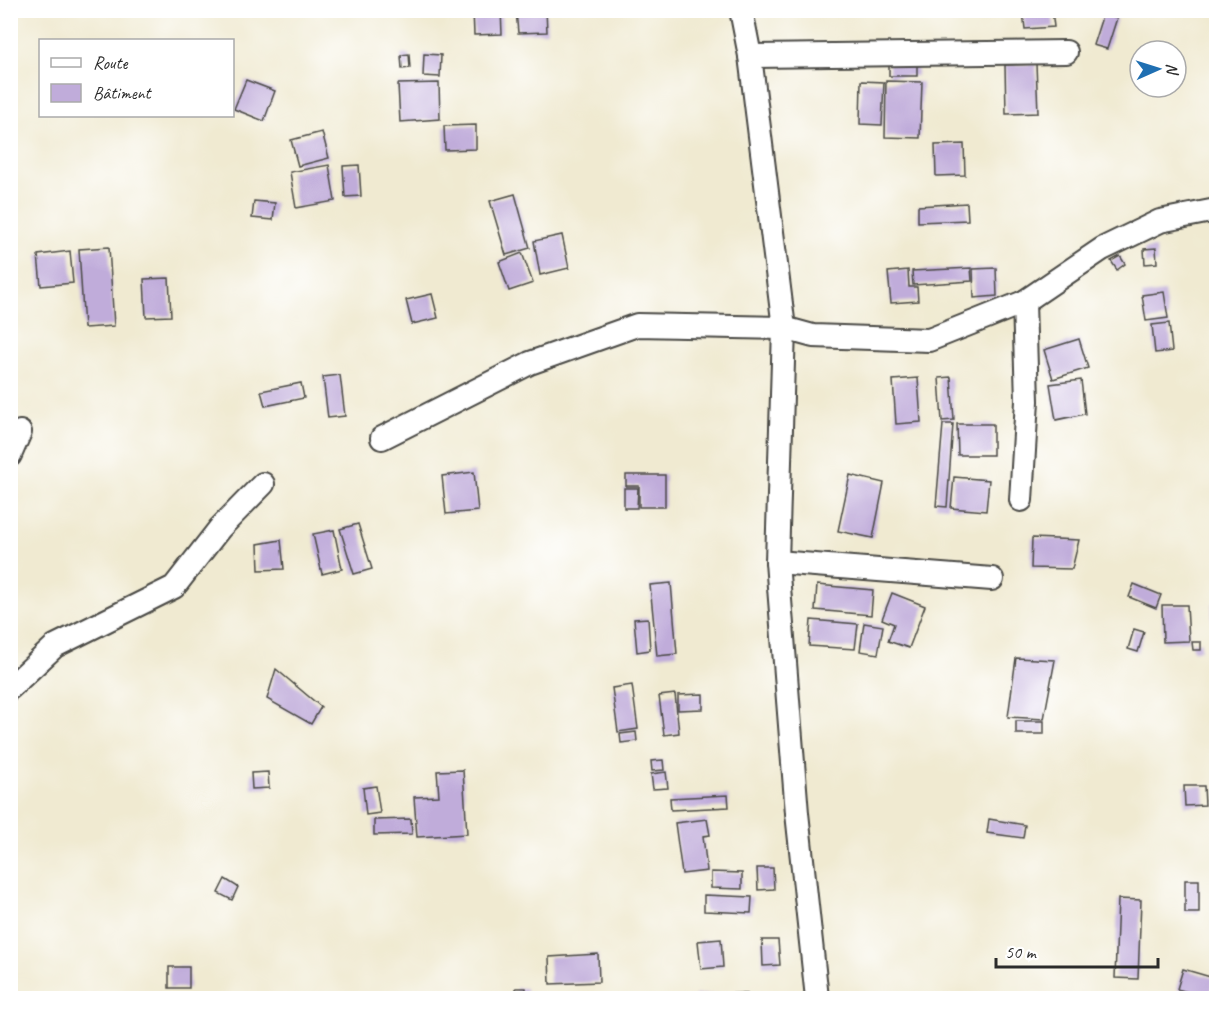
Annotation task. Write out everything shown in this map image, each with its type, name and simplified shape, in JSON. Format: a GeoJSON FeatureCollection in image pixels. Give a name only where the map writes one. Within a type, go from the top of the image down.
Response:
{"type":"FeatureCollection","features":[{"type":"Feature","properties":{"kind":"street"},"geometry":{"type":"LineString","coordinates":[[741,10],[750,56],[784,328],[777,562],[796,813],[817,999]]}},
{"type":"Feature","properties":{"kind":"street"},"geometry":{"type":"LineString","coordinates":[[750,56],[1066,52]]}},
{"type":"Feature","properties":{"kind":"street"},"geometry":{"type":"LineString","coordinates":[[382,438],[530,363],[637,325],[784,328],[813,336],[929,340],[1024,303],[1102,249],[1160,221],[1216,210]]}},
{"type":"Feature","properties":{"kind":"street"},"geometry":{"type":"LineString","coordinates":[[1021,500],[1027,401],[1024,303]]}},
{"type":"Feature","properties":{"kind":"street"},"geometry":{"type":"LineString","coordinates":[[10,455],[20,432]]}},
{"type":"Feature","properties":{"kind":"street"},"geometry":{"type":"LineString","coordinates":[[10,688],[55,646],[174,587],[220,528],[263,484]]}},
{"type":"Feature","properties":{"kind":"street"},"geometry":{"type":"LineString","coordinates":[[777,562],[992,579]]}},
{"type":"Feature","properties":{"kind":"building"},"geometry":{"type":"Polygon","coordinates":[[[473,10],[501,10],[502,34],[474,35],[473,10]]]}},
{"type":"Feature","properties":{"kind":"building"},"geometry":{"type":"Polygon","coordinates":[[[516,10],[546,10],[547,32],[518,33],[516,10]]]}},
{"type":"Feature","properties":{"kind":"building"},"geometry":{"type":"Polygon","coordinates":[[[1052,10],[1054,27],[1025,29],[1023,12],[1052,10]]]}},
{"type":"Feature","properties":{"kind":"building"},"geometry":{"type":"Polygon","coordinates":[[[1103,14],[1117,18],[1107,49],[1093,45],[1103,14]]]}},
{"type":"Feature","properties":{"kind":"building"},"geometry":{"type":"Polygon","coordinates":[[[409,54],[410,68],[402,69],[401,55],[409,54]]]}},
{"type":"Feature","properties":{"kind":"building"},"geometry":{"type":"Polygon","coordinates":[[[424,54],[441,55],[440,77],[423,76],[424,54]]]}},
{"type":"Feature","properties":{"kind":"building"},"geometry":{"type":"Polygon","coordinates":[[[889,63],[917,63],[917,76],[889,76],[889,63]]]}},
{"type":"Feature","properties":{"kind":"building"},"geometry":{"type":"Polygon","coordinates":[[[1036,64],[1038,113],[1006,114],[1005,65],[1036,64]]]}},
{"type":"Feature","properties":{"kind":"building"},"geometry":{"type":"Polygon","coordinates":[[[246,80],[275,91],[264,121],[234,109],[246,80]]]}},
{"type":"Feature","properties":{"kind":"building"},"geometry":{"type":"Polygon","coordinates":[[[861,81],[884,82],[882,125],[860,124],[861,81]]]}},
{"type":"Feature","properties":{"kind":"building"},"geometry":{"type":"Polygon","coordinates":[[[886,81],[922,82],[920,138],[885,137],[886,81]]]}},
{"type":"Feature","properties":{"kind":"building"},"geometry":{"type":"Polygon","coordinates":[[[439,83],[440,119],[400,122],[398,84],[439,83]]]}},
{"type":"Feature","properties":{"kind":"building"},"geometry":{"type":"Polygon","coordinates":[[[476,125],[476,149],[445,150],[444,126],[476,125]]]}},
{"type":"Feature","properties":{"kind":"building"},"geometry":{"type":"Polygon","coordinates":[[[322,132],[329,158],[298,166],[291,140],[322,132]]]}},
{"type":"Feature","properties":{"kind":"building"},"geometry":{"type":"Polygon","coordinates":[[[964,144],[965,175],[936,176],[935,145],[964,144]]]}},
{"type":"Feature","properties":{"kind":"building"},"geometry":{"type":"Polygon","coordinates":[[[329,165],[335,201],[296,208],[290,172],[329,165]]]}},
{"type":"Feature","properties":{"kind":"building"},"geometry":{"type":"Polygon","coordinates":[[[359,165],[361,196],[345,197],[343,166],[359,165]]]}},
{"type":"Feature","properties":{"kind":"building"},"geometry":{"type":"Polygon","coordinates":[[[515,194],[530,248],[506,255],[490,201],[515,194]]]}},
{"type":"Feature","properties":{"kind":"building"},"geometry":{"type":"Polygon","coordinates":[[[254,201],[275,203],[273,220],[252,218],[254,201]]]}},
{"type":"Feature","properties":{"kind":"building"},"geometry":{"type":"Polygon","coordinates":[[[967,203],[968,220],[918,222],[918,206],[967,203]]]}},
{"type":"Feature","properties":{"kind":"building"},"geometry":{"type":"Polygon","coordinates":[[[562,235],[569,268],[540,275],[534,241],[562,235]]]}},
{"type":"Feature","properties":{"kind":"building"},"geometry":{"type":"Polygon","coordinates":[[[109,247],[114,326],[84,328],[79,249],[109,247]]]}},
{"type":"Feature","properties":{"kind":"building"},"geometry":{"type":"Polygon","coordinates":[[[1156,248],[1157,263],[1145,264],[1144,249],[1156,248]]]}},
{"type":"Feature","properties":{"kind":"building"},"geometry":{"type":"Polygon","coordinates":[[[70,251],[73,283],[41,286],[38,255],[70,251]]]}},
{"type":"Feature","properties":{"kind":"building"},"geometry":{"type":"Polygon","coordinates":[[[522,253],[533,283],[509,291],[499,262],[522,253]]]}},
{"type":"Feature","properties":{"kind":"building"},"geometry":{"type":"Polygon","coordinates":[[[1120,256],[1125,264],[1117,270],[1111,261],[1120,256]]]}},
{"type":"Feature","properties":{"kind":"building"},"geometry":{"type":"Polygon","coordinates":[[[971,268],[972,281],[913,285],[912,271],[971,268]]]}},
{"type":"Feature","properties":{"kind":"building"},"geometry":{"type":"Polygon","coordinates":[[[996,268],[997,296],[974,298],[973,269],[996,268]]]}},
{"type":"Feature","properties":{"kind":"building"},"geometry":{"type":"Polygon","coordinates":[[[908,270],[909,287],[917,287],[918,301],[891,303],[888,272],[908,270]]]}},
{"type":"Feature","properties":{"kind":"building"},"geometry":{"type":"Polygon","coordinates":[[[169,278],[171,316],[146,317],[144,279],[169,278]]]}},
{"type":"Feature","properties":{"kind":"building"},"geometry":{"type":"Polygon","coordinates":[[[1164,292],[1168,318],[1146,321],[1142,295],[1164,292]]]}},
{"type":"Feature","properties":{"kind":"building"},"geometry":{"type":"Polygon","coordinates":[[[432,294],[438,318],[412,324],[406,300],[432,294]]]}},
{"type":"Feature","properties":{"kind":"building"},"geometry":{"type":"Polygon","coordinates":[[[1169,323],[1172,351],[1155,353],[1152,325],[1169,323]]]}},
{"type":"Feature","properties":{"kind":"building"},"geometry":{"type":"Polygon","coordinates":[[[1079,339],[1088,368],[1053,379],[1044,350],[1079,339]]]}},
{"type":"Feature","properties":{"kind":"building"},"geometry":{"type":"Polygon","coordinates":[[[340,375],[345,416],[328,418],[323,377],[340,375]]]}},
{"type":"Feature","properties":{"kind":"building"},"geometry":{"type":"Polygon","coordinates":[[[951,377],[954,420],[942,421],[939,378],[951,377]]]}},
{"type":"Feature","properties":{"kind":"building"},"geometry":{"type":"Polygon","coordinates":[[[918,378],[921,422],[896,424],[893,380],[918,378]]]}},
{"type":"Feature","properties":{"kind":"building"},"geometry":{"type":"Polygon","coordinates":[[[1081,380],[1085,414],[1056,420],[1050,384],[1081,380]]]}},
{"type":"Feature","properties":{"kind":"building"},"geometry":{"type":"Polygon","coordinates":[[[301,383],[304,398],[265,406],[261,391],[301,383]]]}},
{"type":"Feature","properties":{"kind":"building"},"geometry":{"type":"Polygon","coordinates":[[[943,424],[953,424],[947,507],[936,506],[943,424]]]}},
{"type":"Feature","properties":{"kind":"building"},"geometry":{"type":"Polygon","coordinates":[[[957,424],[993,424],[993,455],[958,455],[957,424]]]}},
{"type":"Feature","properties":{"kind":"building"},"geometry":{"type":"Polygon","coordinates":[[[474,472],[478,511],[446,514],[442,476],[474,472]]]}},
{"type":"Feature","properties":{"kind":"building"},"geometry":{"type":"Polygon","coordinates":[[[626,475],[665,475],[665,507],[639,507],[639,486],[626,486],[626,475]]]}},
{"type":"Feature","properties":{"kind":"building"},"geometry":{"type":"Polygon","coordinates":[[[850,475],[884,483],[873,538],[838,531],[850,475]]]}},
{"type":"Feature","properties":{"kind":"building"},"geometry":{"type":"Polygon","coordinates":[[[954,477],[989,480],[986,511],[951,508],[954,477]]]}},
{"type":"Feature","properties":{"kind":"building"},"geometry":{"type":"Polygon","coordinates":[[[624,488],[638,488],[637,508],[624,508],[624,488]]]}},
{"type":"Feature","properties":{"kind":"building"},"geometry":{"type":"Polygon","coordinates":[[[358,524],[372,569],[354,574],[340,529],[358,524]]]}},
{"type":"Feature","properties":{"kind":"building"},"geometry":{"type":"Polygon","coordinates":[[[334,530],[342,569],[322,574],[313,534],[334,530]]]}},
{"type":"Feature","properties":{"kind":"building"},"geometry":{"type":"Polygon","coordinates":[[[1032,538],[1079,540],[1072,569],[1031,568],[1032,538]]]}},
{"type":"Feature","properties":{"kind":"building"},"geometry":{"type":"Polygon","coordinates":[[[281,540],[284,569],[259,570],[258,544],[281,540]]]}},
{"type":"Feature","properties":{"kind":"building"},"geometry":{"type":"Polygon","coordinates":[[[671,583],[677,654],[657,656],[650,585],[671,583]]]}},
{"type":"Feature","properties":{"kind":"building"},"geometry":{"type":"Polygon","coordinates":[[[1134,584],[1161,595],[1156,608],[1129,597],[1134,584]]]}},
{"type":"Feature","properties":{"kind":"building"},"geometry":{"type":"Polygon","coordinates":[[[817,585],[873,590],[871,615],[815,610],[817,585]]]}},
{"type":"Feature","properties":{"kind":"building"},"geometry":{"type":"Polygon","coordinates":[[[892,593],[925,606],[909,648],[888,641],[894,624],[882,619],[892,593]]]}},
{"type":"Feature","properties":{"kind":"building"},"geometry":{"type":"Polygon","coordinates":[[[1212,604],[1216,604],[1216,623],[1212,623],[1212,604]]]}},
{"type":"Feature","properties":{"kind":"building"},"geometry":{"type":"Polygon","coordinates":[[[1162,605],[1187,605],[1189,641],[1163,642],[1162,605]]]}},
{"type":"Feature","properties":{"kind":"building"},"geometry":{"type":"Polygon","coordinates":[[[648,618],[650,650],[637,652],[634,619],[648,618]]]}},
{"type":"Feature","properties":{"kind":"building"},"geometry":{"type":"Polygon","coordinates":[[[811,620],[858,624],[855,649],[809,646],[811,620]]]}},
{"type":"Feature","properties":{"kind":"building"},"geometry":{"type":"Polygon","coordinates":[[[864,623],[883,626],[878,654],[860,651],[864,623]]]}},
{"type":"Feature","properties":{"kind":"building"},"geometry":{"type":"Polygon","coordinates":[[[1134,629],[1144,632],[1138,652],[1128,649],[1134,629]]]}},
{"type":"Feature","properties":{"kind":"building"},"geometry":{"type":"Polygon","coordinates":[[[1192,642],[1201,642],[1201,650],[1193,650],[1192,642]]]}},
{"type":"Feature","properties":{"kind":"building"},"geometry":{"type":"Polygon","coordinates":[[[1016,658],[1055,660],[1044,719],[1008,717],[1016,658]]]}},
{"type":"Feature","properties":{"kind":"building"},"geometry":{"type":"Polygon","coordinates":[[[276,669],[321,707],[311,724],[267,699],[276,669]]]}},
{"type":"Feature","properties":{"kind":"building"},"geometry":{"type":"Polygon","coordinates":[[[632,685],[638,729],[618,732],[612,688],[632,685]]]}},
{"type":"Feature","properties":{"kind":"building"},"geometry":{"type":"Polygon","coordinates":[[[675,694],[679,733],[664,735],[659,696],[675,694]]]}},
{"type":"Feature","properties":{"kind":"building"},"geometry":{"type":"Polygon","coordinates":[[[703,694],[703,709],[678,710],[678,695],[703,694]]]}},
{"type":"Feature","properties":{"kind":"building"},"geometry":{"type":"Polygon","coordinates":[[[1016,721],[1044,721],[1044,734],[1016,734],[1016,721]]]}},
{"type":"Feature","properties":{"kind":"building"},"geometry":{"type":"Polygon","coordinates":[[[636,732],[637,741],[621,743],[620,734],[636,732]]]}},
{"type":"Feature","properties":{"kind":"building"},"geometry":{"type":"Polygon","coordinates":[[[663,760],[664,770],[652,771],[651,761],[663,760]]]}},
{"type":"Feature","properties":{"kind":"building"},"geometry":{"type":"Polygon","coordinates":[[[463,770],[467,834],[417,837],[414,797],[439,796],[437,771],[463,770]]]}},
{"type":"Feature","properties":{"kind":"building"},"geometry":{"type":"Polygon","coordinates":[[[268,772],[269,788],[252,789],[251,773],[268,772]]]}},
{"type":"Feature","properties":{"kind":"building"},"geometry":{"type":"Polygon","coordinates":[[[666,772],[668,788],[653,789],[651,774],[666,772]]]}},
{"type":"Feature","properties":{"kind":"building"},"geometry":{"type":"Polygon","coordinates":[[[376,786],[380,813],[366,815],[363,788],[376,786]]]}},
{"type":"Feature","properties":{"kind":"building"},"geometry":{"type":"Polygon","coordinates":[[[1184,786],[1204,786],[1205,805],[1185,806],[1184,786]]]}},
{"type":"Feature","properties":{"kind":"building"},"geometry":{"type":"Polygon","coordinates":[[[728,795],[729,807],[671,810],[670,798],[728,795]]]}},
{"type":"Feature","properties":{"kind":"building"},"geometry":{"type":"Polygon","coordinates":[[[411,819],[412,834],[374,835],[374,820],[411,819]]]}},
{"type":"Feature","properties":{"kind":"building"},"geometry":{"type":"Polygon","coordinates":[[[707,819],[710,835],[703,836],[707,871],[682,874],[675,823],[707,819]]]}},
{"type":"Feature","properties":{"kind":"building"},"geometry":{"type":"Polygon","coordinates":[[[989,819],[1025,825],[1023,838],[987,833],[989,819]]]}},
{"type":"Feature","properties":{"kind":"building"},"geometry":{"type":"Polygon","coordinates":[[[757,868],[773,868],[774,889],[758,890],[757,868]]]}},
{"type":"Feature","properties":{"kind":"building"},"geometry":{"type":"Polygon","coordinates":[[[711,872],[742,873],[742,889],[711,888],[711,872]]]}},
{"type":"Feature","properties":{"kind":"building"},"geometry":{"type":"Polygon","coordinates":[[[225,879],[238,887],[232,900],[218,893],[225,879]]]}},
{"type":"Feature","properties":{"kind":"building"},"geometry":{"type":"Polygon","coordinates":[[[1185,880],[1199,880],[1199,913],[1185,913],[1185,880]]]}},
{"type":"Feature","properties":{"kind":"building"},"geometry":{"type":"Polygon","coordinates":[[[704,895],[752,897],[751,913],[704,911],[704,895]]]}},
{"type":"Feature","properties":{"kind":"building"},"geometry":{"type":"Polygon","coordinates":[[[1118,899],[1141,900],[1138,979],[1115,978],[1118,899]]]}},
{"type":"Feature","properties":{"kind":"building"},"geometry":{"type":"Polygon","coordinates":[[[721,939],[723,967],[701,969],[698,941],[721,939]]]}},
{"type":"Feature","properties":{"kind":"building"},"geometry":{"type":"Polygon","coordinates":[[[762,940],[778,940],[780,965],[763,966],[762,940]]]}},
{"type":"Feature","properties":{"kind":"building"},"geometry":{"type":"Polygon","coordinates":[[[598,954],[599,982],[550,984],[549,957],[598,954]]]}},
{"type":"Feature","properties":{"kind":"building"},"geometry":{"type":"Polygon","coordinates":[[[169,967],[189,967],[189,988],[169,988],[169,967]]]}},
{"type":"Feature","properties":{"kind":"building"},"geometry":{"type":"Polygon","coordinates":[[[1183,969],[1214,978],[1209,998],[1177,989],[1183,969]]]}},
{"type":"Feature","properties":{"kind":"building"},"geometry":{"type":"Polygon","coordinates":[[[516,988],[526,988],[526,997],[517,998],[516,988]]]}},
{"type":"Feature","properties":{"kind":"building"},"geometry":{"type":"Polygon","coordinates":[[[747,993],[747,998],[695,998],[695,995],[747,993]]]}},
{"type":"Feature","properties":{"kind":"building"},"geometry":{"type":"Polygon","coordinates":[[[1103,995],[1103,998],[1079,998],[1079,997],[1103,995]]]}}]}
